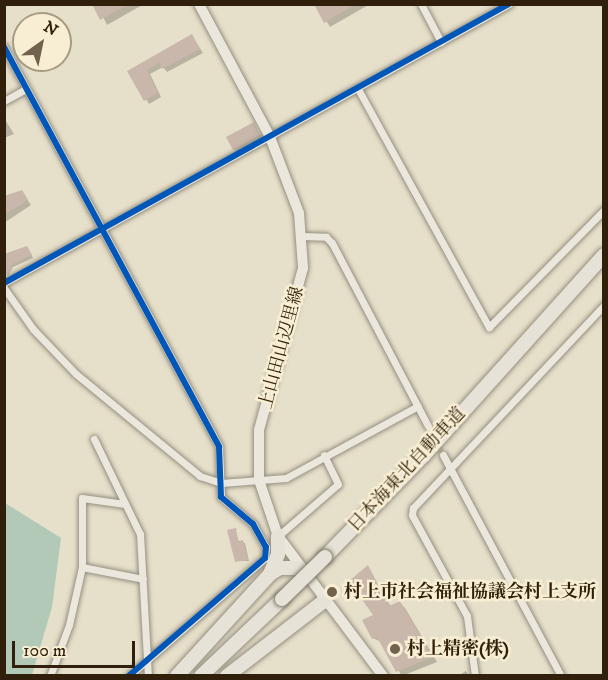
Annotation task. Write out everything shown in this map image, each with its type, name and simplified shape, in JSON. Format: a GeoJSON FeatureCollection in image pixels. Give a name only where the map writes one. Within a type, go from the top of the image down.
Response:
{"type":"FeatureCollection","features":[{"type":"Feature","properties":{"kind":"highway","name":"日本海東北自動車道"},"geometry":{"type":"LineString","coordinates":[[201,675],[282,600],[424,455],[603,255]]}},
{"type":"Feature","properties":{"kind":"highway"},"geometry":{"type":"LineString","coordinates":[[270,574],[279,554],[278,536]]}},
{"type":"Feature","properties":{"kind":"highway"},"geometry":{"type":"LineString","coordinates":[[177,675],[270,574],[280,568],[300,568]]}},
{"type":"Feature","properties":{"kind":"highway"},"geometry":{"type":"LineString","coordinates":[[227,675],[324,601]]}},
{"type":"Feature","properties":{"kind":"main road","name":"上山田山辺里線"},"geometry":{"type":"LineString","coordinates":[[199,4],[270,138],[299,213],[303,268],[259,430],[259,480],[278,536],[324,601],[383,675]]}},
{"type":"Feature","properties":{"kind":"street"},"geometry":{"type":"LineString","coordinates":[[421,4],[441,42]]}},
{"type":"Feature","properties":{"kind":"street"},"geometry":{"type":"LineString","coordinates":[[4,283],[99,227],[270,138],[509,4]]}},
{"type":"Feature","properties":{"kind":"street"},"geometry":{"type":"LineString","coordinates":[[4,47],[219,447],[221,497],[260,534],[265,558],[129,675]]}},
{"type":"Feature","properties":{"kind":"street"},"geometry":{"type":"LineString","coordinates":[[4,101],[26,89]]}},
{"type":"Feature","properties":{"kind":"street"},"geometry":{"type":"LineString","coordinates":[[358,89],[489,327],[603,210]]}},
{"type":"Feature","properties":{"kind":"street"},"geometry":{"type":"LineString","coordinates":[[301,236],[326,237],[332,243],[428,426]]}},
{"type":"Feature","properties":{"kind":"street"},"geometry":{"type":"LineString","coordinates":[[4,288],[33,329],[76,374],[200,476],[221,483],[286,478],[418,406]]}},
{"type":"Feature","properties":{"kind":"street"},"geometry":{"type":"LineString","coordinates":[[475,675],[467,616],[412,515],[413,508],[603,305]]}},
{"type":"Feature","properties":{"kind":"street"},"geometry":{"type":"LineString","coordinates":[[94,439],[140,534],[149,660],[148,675]]}},
{"type":"Feature","properties":{"kind":"street"},"geometry":{"type":"LineString","coordinates":[[443,455],[561,675]]}},
{"type":"Feature","properties":{"kind":"street"},"geometry":{"type":"LineString","coordinates":[[278,536],[338,484],[324,456]]}},
{"type":"Feature","properties":{"kind":"street"},"geometry":{"type":"LineString","coordinates":[[50,675],[69,625],[82,567],[82,498],[125,504]]}},
{"type":"Feature","properties":{"kind":"street"},"geometry":{"type":"LineString","coordinates":[[82,567],[143,579]]}},
{"type":"Feature","properties":{"kind":"shaded area"},"geometry":{"type":"Polygon","coordinates":[[[5,503],[61,538],[52,607],[32,675],[5,675],[5,503]]]}},
{"type":"Feature","properties":{"kind":"building"},"geometry":{"type":"Polygon","coordinates":[[[92,4],[129,4],[100,20],[92,4]]]}},
{"type":"Feature","properties":{"kind":"building"},"geometry":{"type":"Polygon","coordinates":[[[314,4],[356,4],[324,23],[314,4]]]}},
{"type":"Feature","properties":{"kind":"building"},"geometry":{"type":"Polygon","coordinates":[[[192,34],[200,49],[162,69],[159,63],[147,70],[158,93],[144,101],[127,71],[192,34]]]}},
{"type":"Feature","properties":{"kind":"building"},"geometry":{"type":"Polygon","coordinates":[[[254,122],[260,135],[233,150],[226,137],[254,122]]]}},
{"type":"Feature","properties":{"kind":"building"},"geometry":{"type":"Polygon","coordinates":[[[22,190],[28,200],[4,215],[4,196],[22,190]]]}},
{"type":"Feature","properties":{"kind":"building"},"geometry":{"type":"Polygon","coordinates":[[[27,246],[32,255],[11,265],[12,271],[4,275],[4,254],[27,246]]]}},
{"type":"Feature","properties":{"kind":"building"},"geometry":{"type":"Polygon","coordinates":[[[236,528],[238,541],[243,540],[248,560],[235,562],[227,530],[236,528]]]}},
{"type":"Feature","properties":{"kind":"building"},"geometry":{"type":"Polygon","coordinates":[[[368,565],[389,606],[400,601],[433,657],[396,672],[377,637],[372,639],[362,620],[373,615],[349,581],[368,565]]]}},
{"type":"Feature","properties":{"kind":"tunnel"},"geometry":{"type":"LineString","coordinates":[[428,426],[443,455]]}},
{"type":"Feature","properties":{"kind":"cycle path"},"geometry":{"type":"LineString","coordinates":[[4,283],[509,4]]}},
{"type":"Feature","properties":{"kind":"cycle path"},"geometry":{"type":"LineString","coordinates":[[4,47],[219,447],[221,497],[253,524],[266,547],[265,558],[129,676]]}},
{"type":"Feature","properties":{"kind":"place","name":"村上市社会福祉協議会村上支所"},"geometry":{"type":"Point","coordinates":[332,592]}},
{"type":"Feature","properties":{"kind":"place","name":"村上精密(株)"},"geometry":{"type":"Point","coordinates":[395,649]}}]}
